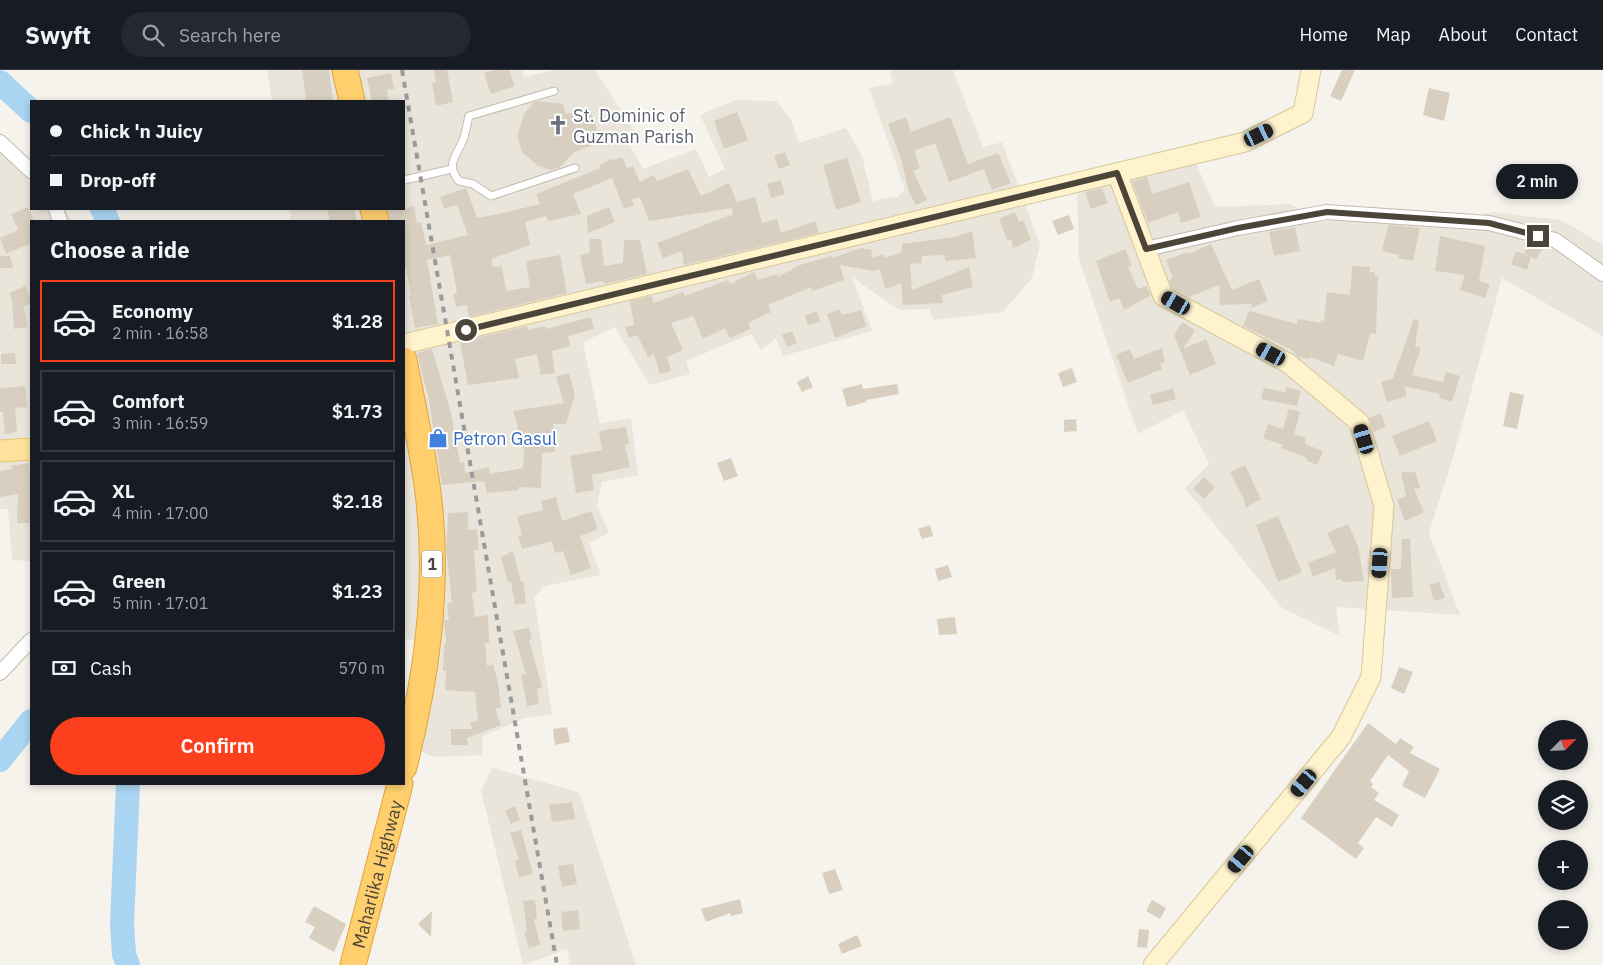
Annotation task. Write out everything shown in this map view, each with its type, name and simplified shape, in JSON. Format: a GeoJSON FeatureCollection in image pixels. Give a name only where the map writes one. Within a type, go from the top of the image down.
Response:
{"type":"FeatureCollection","features":[{"type":"Feature","properties":{"kind":"highway"},"geometry":{"type":"LineString","coordinates":[[345,70],[352,100]]}},
{"type":"Feature","properties":{"kind":"highway","name":"1"},"geometry":{"type":"LineString","coordinates":[[405,374],[429,502],[432,594],[430,633],[420,694],[405,762]]}},
{"type":"Feature","properties":{"kind":"highway","name":"Maharlika Highway"},"geometry":{"type":"LineString","coordinates":[[353,965],[400,785]]}},
{"type":"Feature","properties":{"kind":"main road"},"geometry":{"type":"LineString","coordinates":[[0,451],[30,449]]}},
{"type":"Feature","properties":{"kind":"street"},"geometry":{"type":"LineString","coordinates":[[405,344],[1245,142],[1303,113],[1311,70]]}},
{"type":"Feature","properties":{"kind":"street"},"geometry":{"type":"LineString","coordinates":[[0,142],[30,170]]}},
{"type":"Feature","properties":{"kind":"street"},"geometry":{"type":"LineString","coordinates":[[1117,173],[1163,296],[1288,363],[1359,422],[1384,506],[1371,677],[1346,729],[1153,965]]}},
{"type":"Feature","properties":{"kind":"street"},"geometry":{"type":"LineString","coordinates":[[1146,249],[1238,228],[1327,212],[1489,223],[1555,240],[1603,274]]}},
{"type":"Feature","properties":{"kind":"street"},"geometry":{"type":"LineString","coordinates":[[0,672],[30,641]]}},
{"type":"Feature","properties":{"kind":"lane"},"geometry":{"type":"LineString","coordinates":[[554,90],[469,116],[463,141],[452,160],[452,169],[459,181],[474,184],[491,196],[575,168]]}},
{"type":"Feature","properties":{"kind":"lane"},"geometry":{"type":"LineString","coordinates":[[405,180],[452,169]]}},
{"type":"Feature","properties":{"kind":"shaded area"},"geometry":{"type":"Polygon","coordinates":[[[267,70],[522,70],[524,77],[555,70],[595,70],[635,132],[625,137],[643,169],[696,149],[709,177],[725,169],[700,115],[736,100],[776,101],[791,119],[799,143],[846,128],[862,156],[873,202],[882,198],[898,197],[905,189],[869,88],[893,83],[890,70],[953,70],[983,147],[1002,142],[1040,245],[1032,278],[1003,312],[934,320],[929,309],[899,310],[852,277],[872,331],[783,356],[776,338],[761,350],[751,334],[686,361],[690,374],[650,385],[615,327],[583,342],[600,424],[631,418],[638,475],[602,482],[597,505],[609,533],[589,543],[601,575],[545,586],[534,597],[552,714],[524,718],[483,736],[482,755],[434,757],[420,751],[435,642],[405,639],[405,220],[291,220],[289,210],[405,210],[405,100],[272,100],[267,70]]]}},
{"type":"Feature","properties":{"kind":"shaded area"},"geometry":{"type":"Polygon","coordinates":[[[0,133],[30,159],[30,210],[66,210],[71,220],[30,220],[30,437],[0,440],[0,133]]]}},
{"type":"Feature","properties":{"kind":"shaded area"},"geometry":{"type":"Polygon","coordinates":[[[1192,154],[1215,207],[1291,204],[1320,222],[1350,219],[1444,224],[1493,212],[1561,220],[1603,245],[1603,336],[1502,278],[1454,454],[1429,533],[1460,615],[1336,607],[1340,636],[1282,608],[1185,488],[1209,464],[1183,410],[1138,434],[1079,259],[1077,186],[1192,154]]]}},
{"type":"Feature","properties":{"kind":"shaded area"},"geometry":{"type":"Polygon","coordinates":[[[30,455],[30,561],[12,560],[8,509],[0,509],[0,460],[30,455]]]}},
{"type":"Feature","properties":{"kind":"shaded area"},"geometry":{"type":"Polygon","coordinates":[[[492,768],[579,792],[636,965],[570,965],[567,949],[523,965],[481,790],[492,768]]]}},
{"type":"Feature","properties":{"kind":"building"},"geometry":{"type":"Polygon","coordinates":[[[302,70],[329,70],[333,100],[306,100],[302,70]]]}},
{"type":"Feature","properties":{"kind":"building"},"geometry":{"type":"Polygon","coordinates":[[[434,70],[447,70],[453,102],[436,106],[432,83],[436,82],[434,70]]]}},
{"type":"Feature","properties":{"kind":"building"},"geometry":{"type":"Polygon","coordinates":[[[494,70],[509,70],[515,86],[491,94],[484,73],[494,70]]]}},
{"type":"Feature","properties":{"kind":"building"},"geometry":{"type":"Polygon","coordinates":[[[1342,70],[1355,70],[1341,101],[1330,96],[1342,70]]]}},
{"type":"Feature","properties":{"kind":"building"},"geometry":{"type":"Polygon","coordinates":[[[391,73],[394,89],[387,90],[389,100],[372,100],[367,78],[391,73]]]}},
{"type":"Feature","properties":{"kind":"building"},"geometry":{"type":"Polygon","coordinates":[[[1429,88],[1450,93],[1444,121],[1423,115],[1429,88]]]}},
{"type":"Feature","properties":{"kind":"building","name":"St. Dominic of Guzman Parish"},"geometry":{"type":"Polygon","coordinates":[[[534,102],[563,104],[566,114],[590,108],[601,142],[574,152],[560,167],[551,170],[538,166],[522,152],[517,136],[524,114],[534,102]]]}},
{"type":"Feature","properties":{"kind":"building"},"geometry":{"type":"Polygon","coordinates":[[[737,112],[748,140],[724,149],[714,121],[737,112]]]}},
{"type":"Feature","properties":{"kind":"building"},"geometry":{"type":"Polygon","coordinates":[[[906,117],[911,132],[950,117],[968,164],[998,153],[1011,183],[992,190],[984,169],[949,182],[935,143],[914,151],[920,168],[913,171],[927,200],[916,205],[909,192],[901,158],[888,124],[906,117]]]}},
{"type":"Feature","properties":{"kind":"building"},"geometry":{"type":"Polygon","coordinates":[[[785,152],[790,165],[779,169],[774,156],[785,152]]]}},
{"type":"Feature","properties":{"kind":"building"},"geometry":{"type":"Polygon","coordinates":[[[622,157],[627,168],[633,166],[640,182],[654,175],[657,181],[688,169],[701,196],[729,183],[737,202],[755,197],[762,223],[777,219],[781,233],[815,221],[819,233],[684,265],[682,251],[663,258],[657,243],[733,214],[732,208],[649,221],[640,197],[632,199],[634,205],[624,209],[612,178],[573,194],[581,214],[548,221],[546,216],[525,222],[530,245],[491,259],[493,267],[502,266],[506,291],[530,287],[526,261],[560,255],[567,293],[469,317],[467,305],[456,307],[453,294],[457,293],[450,255],[427,260],[438,324],[415,328],[405,268],[405,220],[390,220],[388,211],[405,210],[405,208],[414,206],[417,223],[421,222],[426,245],[468,235],[457,205],[444,209],[440,197],[466,188],[477,218],[503,213],[540,204],[536,194],[600,168],[599,165],[622,157]]]}},
{"type":"Feature","properties":{"kind":"building"},"geometry":{"type":"Polygon","coordinates":[[[847,158],[861,202],[836,210],[823,165],[847,158]]]}},
{"type":"Feature","properties":{"kind":"building"},"geometry":{"type":"Polygon","coordinates":[[[1147,177],[1152,194],[1189,182],[1201,217],[1181,223],[1178,212],[1148,223],[1132,181],[1147,177]]]}},
{"type":"Feature","properties":{"kind":"building"},"geometry":{"type":"Polygon","coordinates":[[[781,180],[785,194],[771,198],[767,184],[781,180]]]}},
{"type":"Feature","properties":{"kind":"building"},"geometry":{"type":"Polygon","coordinates":[[[1102,188],[1108,203],[1091,209],[1085,192],[1102,188]]]}},
{"type":"Feature","properties":{"kind":"building"},"geometry":{"type":"Polygon","coordinates":[[[28,207],[34,220],[30,220],[30,243],[6,254],[0,238],[18,230],[11,214],[28,207]]]}},
{"type":"Feature","properties":{"kind":"building"},"geometry":{"type":"Polygon","coordinates":[[[609,207],[615,222],[588,233],[587,216],[609,207]]]}},
{"type":"Feature","properties":{"kind":"building"},"geometry":{"type":"Polygon","coordinates":[[[327,210],[354,210],[357,220],[330,220],[327,210]]]}},
{"type":"Feature","properties":{"kind":"building"},"geometry":{"type":"Polygon","coordinates":[[[1015,212],[1019,222],[1023,220],[1031,240],[1013,248],[1011,239],[1007,240],[999,219],[1015,212]]]}},
{"type":"Feature","properties":{"kind":"building"},"geometry":{"type":"Polygon","coordinates":[[[1069,215],[1074,229],[1058,235],[1052,221],[1069,215]]]}},
{"type":"Feature","properties":{"kind":"building"},"geometry":{"type":"Polygon","coordinates":[[[1388,225],[1420,228],[1413,261],[1398,258],[1399,255],[1382,251],[1388,225]]]}},
{"type":"Feature","properties":{"kind":"building"},"geometry":{"type":"Polygon","coordinates":[[[1295,227],[1300,251],[1274,256],[1269,232],[1295,227]]]}},
{"type":"Feature","properties":{"kind":"building"},"geometry":{"type":"Polygon","coordinates":[[[972,231],[976,258],[946,261],[944,255],[922,256],[922,263],[910,264],[912,290],[969,267],[973,287],[942,295],[943,303],[903,305],[901,283],[886,289],[879,269],[874,271],[840,265],[844,280],[812,291],[811,287],[768,305],[771,312],[748,323],[751,329],[730,338],[725,328],[703,339],[693,316],[671,323],[683,350],[667,357],[671,371],[660,374],[654,354],[648,357],[637,335],[629,338],[625,327],[634,325],[630,301],[651,296],[654,303],[683,292],[685,296],[728,280],[730,284],[754,272],[758,280],[777,274],[778,277],[800,265],[831,256],[832,258],[861,248],[872,250],[871,258],[883,254],[885,258],[902,252],[902,244],[955,237],[972,231]]]}},
{"type":"Feature","properties":{"kind":"building"},"geometry":{"type":"Polygon","coordinates":[[[1440,236],[1485,246],[1479,281],[1490,284],[1485,298],[1460,290],[1465,275],[1435,271],[1440,236]]]}},
{"type":"Feature","properties":{"kind":"building"},"geometry":{"type":"Polygon","coordinates":[[[589,239],[601,239],[604,266],[623,263],[624,240],[640,240],[647,274],[604,284],[603,281],[586,284],[580,255],[590,253],[589,239]]]}},
{"type":"Feature","properties":{"kind":"building"},"geometry":{"type":"Polygon","coordinates":[[[1530,243],[1544,246],[1536,260],[1524,253],[1530,243]]]}},
{"type":"Feature","properties":{"kind":"building"},"geometry":{"type":"Polygon","coordinates":[[[1211,244],[1232,290],[1259,279],[1268,301],[1251,308],[1252,304],[1220,305],[1219,285],[1189,297],[1172,288],[1169,280],[1173,278],[1166,260],[1188,252],[1189,254],[1211,244]]]}},
{"type":"Feature","properties":{"kind":"building"},"geometry":{"type":"Polygon","coordinates":[[[1125,249],[1132,265],[1128,267],[1138,289],[1146,286],[1151,295],[1124,310],[1119,298],[1110,302],[1096,261],[1125,249]]]}},
{"type":"Feature","properties":{"kind":"building"},"geometry":{"type":"Polygon","coordinates":[[[1516,251],[1531,257],[1527,270],[1511,264],[1516,251]]]}},
{"type":"Feature","properties":{"kind":"building"},"geometry":{"type":"Polygon","coordinates":[[[0,256],[10,256],[13,268],[0,268],[0,256]]]}},
{"type":"Feature","properties":{"kind":"building"},"geometry":{"type":"Polygon","coordinates":[[[1352,266],[1370,267],[1369,272],[1375,272],[1375,276],[1378,276],[1376,334],[1370,333],[1363,361],[1338,354],[1334,366],[1310,357],[1309,359],[1298,357],[1292,350],[1243,326],[1249,311],[1297,324],[1298,319],[1321,323],[1321,320],[1324,321],[1327,292],[1350,295],[1352,266]]]}},
{"type":"Feature","properties":{"kind":"building"},"geometry":{"type":"Polygon","coordinates":[[[25,286],[30,298],[30,303],[24,306],[27,327],[14,329],[12,300],[9,293],[25,286]]]}},
{"type":"Feature","properties":{"kind":"building"},"geometry":{"type":"Polygon","coordinates":[[[840,309],[842,315],[861,310],[866,326],[835,338],[827,314],[840,309]]]}},
{"type":"Feature","properties":{"kind":"building"},"geometry":{"type":"Polygon","coordinates":[[[817,311],[820,321],[808,326],[805,316],[817,311]]]}},
{"type":"Feature","properties":{"kind":"building"},"geometry":{"type":"Polygon","coordinates":[[[591,317],[594,329],[568,336],[570,346],[552,351],[555,373],[541,375],[537,354],[515,359],[519,378],[468,385],[460,342],[527,326],[528,330],[545,326],[546,329],[591,317]]]}},
{"type":"Feature","properties":{"kind":"building"},"geometry":{"type":"Polygon","coordinates":[[[1414,319],[1419,320],[1415,346],[1421,348],[1412,375],[1443,382],[1446,372],[1460,376],[1452,402],[1439,398],[1440,394],[1404,386],[1407,396],[1387,402],[1381,382],[1393,378],[1414,319]]]}},
{"type":"Feature","properties":{"kind":"building"},"geometry":{"type":"Polygon","coordinates":[[[1182,322],[1195,330],[1183,349],[1206,339],[1216,364],[1190,375],[1174,335],[1182,322]]]}},
{"type":"Feature","properties":{"kind":"building"},"geometry":{"type":"Polygon","coordinates":[[[792,331],[797,343],[787,347],[782,335],[792,331]]]}},
{"type":"Feature","properties":{"kind":"building"},"geometry":{"type":"Polygon","coordinates":[[[1162,348],[1165,362],[1160,364],[1162,369],[1128,383],[1116,355],[1130,349],[1134,359],[1162,348]]]}},
{"type":"Feature","properties":{"kind":"building"},"geometry":{"type":"Polygon","coordinates":[[[432,349],[451,413],[460,463],[464,462],[465,473],[489,467],[490,474],[523,468],[524,448],[514,446],[518,425],[513,411],[564,403],[556,377],[569,373],[575,395],[566,424],[553,424],[555,452],[542,453],[541,488],[518,487],[519,490],[487,493],[484,481],[442,485],[429,400],[417,353],[432,349]]]}},
{"type":"Feature","properties":{"kind":"building"},"geometry":{"type":"Polygon","coordinates":[[[15,353],[16,364],[1,364],[1,354],[15,353]]]}},
{"type":"Feature","properties":{"kind":"building"},"geometry":{"type":"Polygon","coordinates":[[[1072,368],[1077,382],[1063,387],[1058,373],[1072,368]]]}},
{"type":"Feature","properties":{"kind":"building"},"geometry":{"type":"Polygon","coordinates":[[[808,376],[813,387],[802,392],[797,382],[808,376]]]}},
{"type":"Feature","properties":{"kind":"building"},"geometry":{"type":"Polygon","coordinates":[[[862,384],[863,389],[897,384],[899,394],[866,400],[866,402],[847,407],[842,389],[862,384]]]}},
{"type":"Feature","properties":{"kind":"building"},"geometry":{"type":"Polygon","coordinates":[[[25,386],[27,407],[15,408],[17,432],[5,434],[3,412],[0,412],[0,388],[25,386]]]}},
{"type":"Feature","properties":{"kind":"building"},"geometry":{"type":"Polygon","coordinates":[[[1287,387],[1301,391],[1297,406],[1261,399],[1264,388],[1285,392],[1287,387]]]}},
{"type":"Feature","properties":{"kind":"building"},"geometry":{"type":"Polygon","coordinates":[[[1173,388],[1176,399],[1153,405],[1150,395],[1173,388]]]}},
{"type":"Feature","properties":{"kind":"building"},"geometry":{"type":"Polygon","coordinates":[[[1510,392],[1524,395],[1517,429],[1503,426],[1510,392]]]}},
{"type":"Feature","properties":{"kind":"building"},"geometry":{"type":"Polygon","coordinates":[[[1289,409],[1300,412],[1294,435],[1306,437],[1305,444],[1323,451],[1317,465],[1306,460],[1307,458],[1281,448],[1283,445],[1263,438],[1268,424],[1283,429],[1289,409]]]}},
{"type":"Feature","properties":{"kind":"building"},"geometry":{"type":"Polygon","coordinates":[[[1381,413],[1386,427],[1374,432],[1369,418],[1381,413]]]}},
{"type":"Feature","properties":{"kind":"building"},"geometry":{"type":"Polygon","coordinates":[[[1076,419],[1077,431],[1064,432],[1064,420],[1076,419]]]}},
{"type":"Feature","properties":{"kind":"building"},"geometry":{"type":"Polygon","coordinates":[[[1429,421],[1437,441],[1400,456],[1392,436],[1429,421]]]}},
{"type":"Feature","properties":{"kind":"building"},"geometry":{"type":"Polygon","coordinates":[[[626,427],[629,444],[625,445],[630,467],[592,475],[594,490],[576,493],[570,456],[602,450],[599,431],[626,427]]]}},
{"type":"Feature","properties":{"kind":"building"},"geometry":{"type":"Polygon","coordinates":[[[731,458],[738,476],[724,481],[717,463],[731,458]]]}},
{"type":"Feature","properties":{"kind":"building"},"geometry":{"type":"Polygon","coordinates":[[[29,463],[30,523],[17,523],[18,494],[0,497],[0,471],[12,469],[11,466],[29,463]]]}},
{"type":"Feature","properties":{"kind":"building"},"geometry":{"type":"Polygon","coordinates":[[[1245,465],[1261,499],[1245,508],[1245,502],[1230,472],[1245,465]]]}},
{"type":"Feature","properties":{"kind":"building"},"geometry":{"type":"Polygon","coordinates":[[[1407,471],[1408,473],[1415,471],[1420,488],[1414,489],[1424,512],[1405,521],[1397,500],[1406,496],[1401,473],[1407,471]]]}},
{"type":"Feature","properties":{"kind":"building"},"geometry":{"type":"Polygon","coordinates":[[[1204,477],[1215,487],[1204,499],[1193,489],[1204,477]]]}},
{"type":"Feature","properties":{"kind":"building"},"geometry":{"type":"Polygon","coordinates":[[[556,497],[562,521],[591,511],[598,529],[580,536],[591,568],[571,575],[563,551],[555,553],[552,541],[522,549],[518,536],[522,535],[517,516],[543,510],[541,501],[556,497]]]}},
{"type":"Feature","properties":{"kind":"building"},"geometry":{"type":"Polygon","coordinates":[[[468,512],[468,530],[477,529],[479,550],[474,550],[477,592],[472,593],[475,617],[488,615],[489,643],[485,643],[487,666],[493,664],[498,683],[501,708],[495,708],[501,725],[467,738],[468,745],[451,745],[451,729],[472,729],[470,723],[478,720],[475,692],[445,690],[446,671],[443,671],[444,644],[446,644],[444,620],[449,620],[447,603],[452,603],[446,548],[448,513],[468,512]]]}},
{"type":"Feature","properties":{"kind":"building"},"geometry":{"type":"Polygon","coordinates":[[[1278,516],[1302,572],[1278,582],[1256,525],[1278,516]]]}},
{"type":"Feature","properties":{"kind":"building"},"geometry":{"type":"Polygon","coordinates":[[[1348,524],[1358,546],[1364,581],[1342,582],[1342,579],[1336,580],[1335,568],[1313,577],[1308,563],[1336,552],[1327,533],[1348,524]]]}},
{"type":"Feature","properties":{"kind":"building"},"geometry":{"type":"Polygon","coordinates":[[[930,525],[933,536],[922,539],[918,529],[930,525]]]}},
{"type":"Feature","properties":{"kind":"building"},"geometry":{"type":"Polygon","coordinates":[[[1402,539],[1410,539],[1413,597],[1392,598],[1391,569],[1401,569],[1402,539]]]}},
{"type":"Feature","properties":{"kind":"building"},"geometry":{"type":"Polygon","coordinates":[[[513,551],[521,582],[523,581],[526,603],[515,605],[511,582],[508,582],[501,557],[513,551]]]}},
{"type":"Feature","properties":{"kind":"building"},"geometry":{"type":"Polygon","coordinates":[[[948,565],[952,577],[938,581],[935,569],[948,565]]]}},
{"type":"Feature","properties":{"kind":"building"},"geometry":{"type":"Polygon","coordinates":[[[1439,582],[1445,598],[1434,601],[1429,585],[1439,582]]]}},
{"type":"Feature","properties":{"kind":"building"},"geometry":{"type":"Polygon","coordinates":[[[955,617],[957,634],[939,635],[937,619],[955,617]]]}},
{"type":"Feature","properties":{"kind":"building"},"geometry":{"type":"Polygon","coordinates":[[[529,628],[532,639],[529,640],[542,687],[537,689],[539,704],[527,706],[521,675],[526,674],[513,631],[529,628]]]}},
{"type":"Feature","properties":{"kind":"building"},"geometry":{"type":"Polygon","coordinates":[[[1399,667],[1413,672],[1404,694],[1391,688],[1399,667]]]}},
{"type":"Feature","properties":{"kind":"building"},"geometry":{"type":"Polygon","coordinates":[[[1368,723],[1396,744],[1400,738],[1414,747],[1410,753],[1440,769],[1425,798],[1402,786],[1409,771],[1388,755],[1370,781],[1373,784],[1371,787],[1379,793],[1374,800],[1399,815],[1392,827],[1376,817],[1358,843],[1364,848],[1356,859],[1301,818],[1368,723]]]}},
{"type":"Feature","properties":{"kind":"building"},"geometry":{"type":"Polygon","coordinates":[[[567,727],[570,742],[555,745],[553,729],[567,727]]]}},
{"type":"Feature","properties":{"kind":"building"},"geometry":{"type":"Polygon","coordinates":[[[572,802],[575,819],[552,822],[549,805],[572,802]]]}},
{"type":"Feature","properties":{"kind":"building"},"geometry":{"type":"Polygon","coordinates":[[[515,806],[520,820],[511,824],[505,811],[515,806]]]}},
{"type":"Feature","properties":{"kind":"building"},"geometry":{"type":"Polygon","coordinates":[[[521,830],[533,874],[519,877],[515,861],[519,860],[510,833],[521,830]]]}},
{"type":"Feature","properties":{"kind":"building"},"geometry":{"type":"Polygon","coordinates":[[[573,864],[577,884],[562,887],[558,866],[573,864]]]}},
{"type":"Feature","properties":{"kind":"building"},"geometry":{"type":"Polygon","coordinates":[[[835,869],[843,890],[829,894],[822,873],[835,869]]]}},
{"type":"Feature","properties":{"kind":"building"},"geometry":{"type":"Polygon","coordinates":[[[740,899],[743,913],[731,916],[730,913],[706,922],[701,909],[740,899]]]}},
{"type":"Feature","properties":{"kind":"building"},"geometry":{"type":"Polygon","coordinates":[[[535,900],[537,919],[534,919],[540,945],[529,948],[524,932],[527,931],[523,901],[535,900]]]}},
{"type":"Feature","properties":{"kind":"building"},"geometry":{"type":"Polygon","coordinates":[[[1152,900],[1166,908],[1160,919],[1146,911],[1152,900]]]}},
{"type":"Feature","properties":{"kind":"building"},"geometry":{"type":"Polygon","coordinates":[[[314,906],[346,924],[334,952],[309,938],[315,927],[305,922],[314,906]]]}},
{"type":"Feature","properties":{"kind":"building"},"geometry":{"type":"Polygon","coordinates":[[[578,910],[580,929],[563,931],[561,912],[578,910]]]}},
{"type":"Feature","properties":{"kind":"building"},"geometry":{"type":"Polygon","coordinates":[[[432,911],[431,937],[418,924],[432,911]]]}},
{"type":"Feature","properties":{"kind":"building"},"geometry":{"type":"Polygon","coordinates":[[[1139,929],[1149,930],[1147,948],[1137,947],[1139,929]]]}},
{"type":"Feature","properties":{"kind":"building"},"geometry":{"type":"Polygon","coordinates":[[[857,935],[862,946],[842,954],[838,944],[857,935]]]}},
{"type":"Feature","properties":{"kind":"waterway"},"geometry":{"type":"LineString","coordinates":[[0,82],[30,110]]}},
{"type":"Feature","properties":{"kind":"waterway"},"geometry":{"type":"LineString","coordinates":[[102,210],[108,220]]}},
{"type":"Feature","properties":{"kind":"waterway"},"geometry":{"type":"LineString","coordinates":[[0,760],[30,722]]}},
{"type":"Feature","properties":{"kind":"waterway"},"geometry":{"type":"LineString","coordinates":[[128,785],[122,924],[124,954],[128,965]]}},
{"type":"Feature","properties":{"kind":"railway"},"geometry":{"type":"LineString","coordinates":[[402,70],[557,965]]}},
{"type":"Feature","properties":{"kind":"place","name":"St. Dominic of Guzman Parish"},"geometry":{"type":"Point","coordinates":[558,125]}},
{"type":"Feature","properties":{"kind":"place","name":"Petron Gasul"},"geometry":{"type":"Point","coordinates":[438,438]}},
{"type":"Feature","properties":{"kind":"route"},"geometry":{"type":"LineString","coordinates":[[466,330],[1117,173],[1146,249],[1238,228],[1327,212],[1489,223],[1538,236]]}}]}
